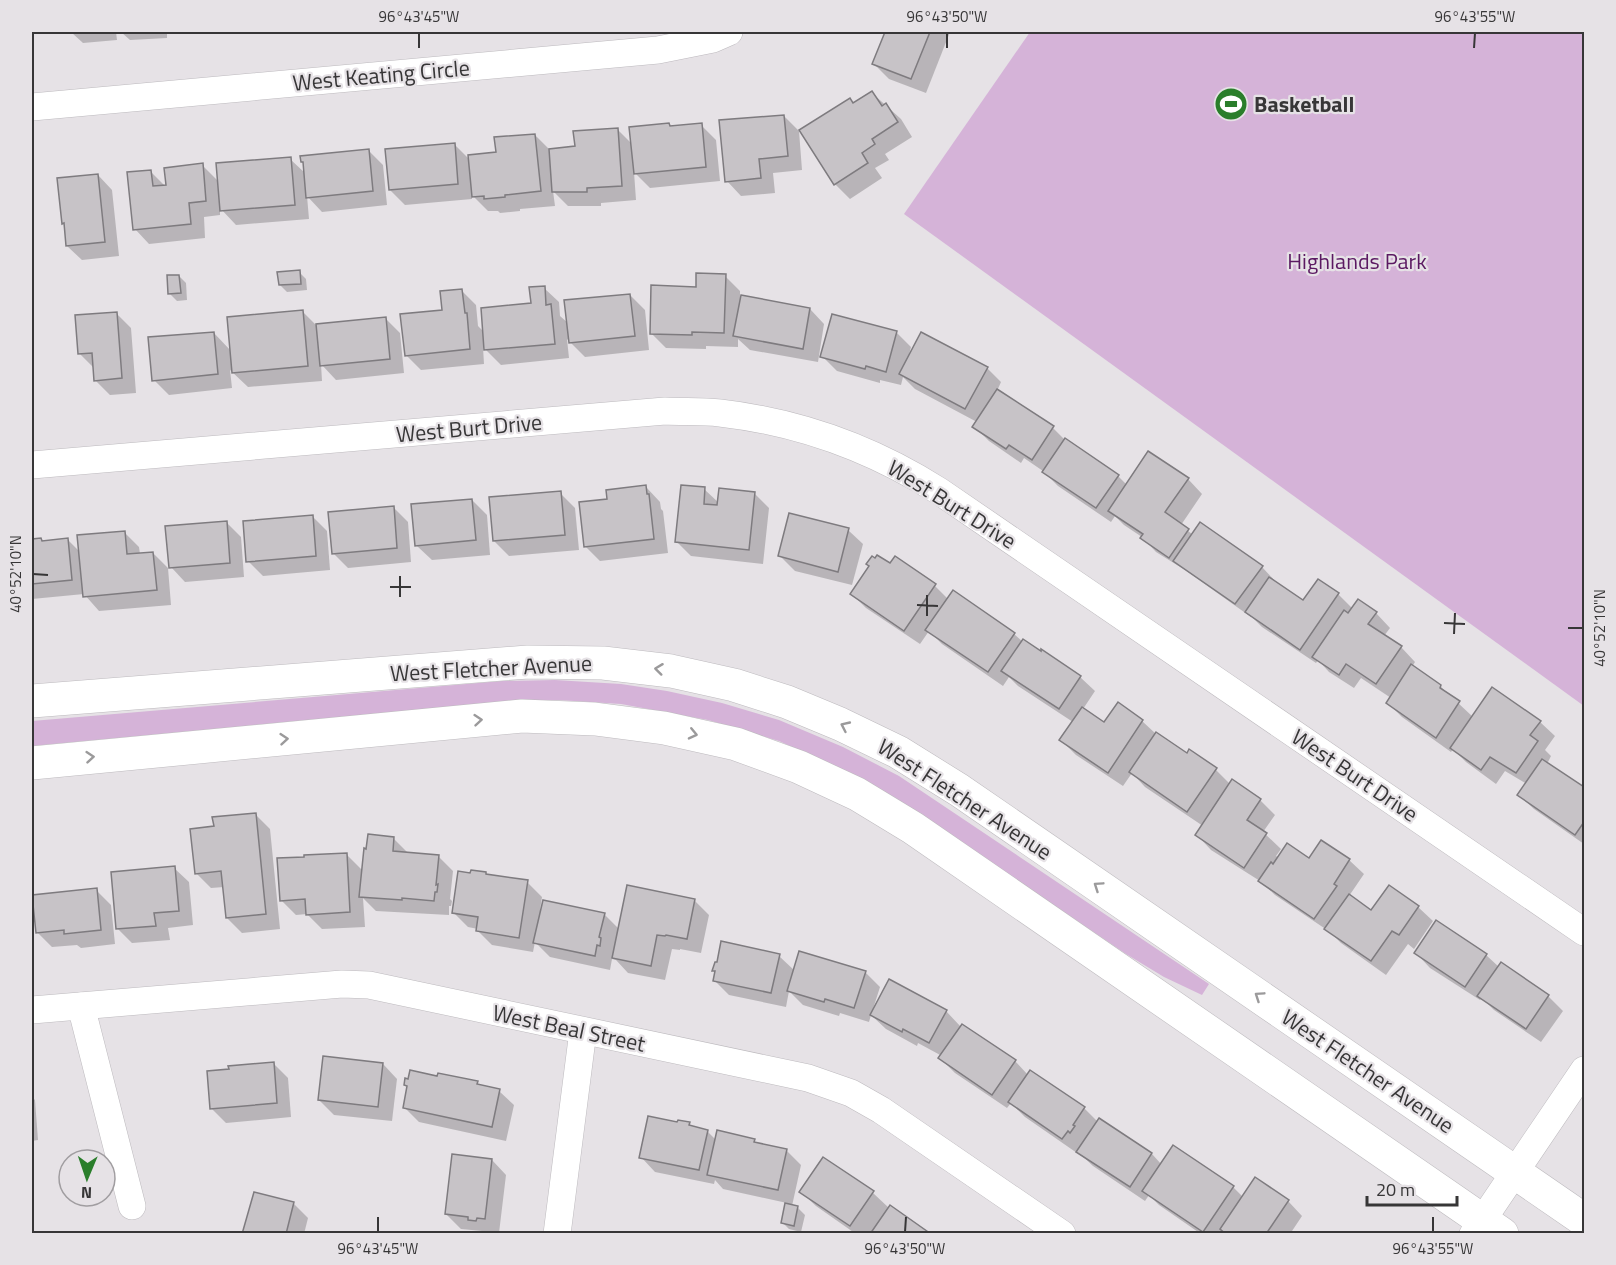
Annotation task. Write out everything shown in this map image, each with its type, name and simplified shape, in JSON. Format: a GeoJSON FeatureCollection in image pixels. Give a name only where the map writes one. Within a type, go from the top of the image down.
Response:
{"type":"FeatureCollection","features":[{"type":"Feature","properties":{"kind":"main road","name":"West Fletcher Avenue"},"geometry":{"type":"LineString","coordinates":[[32,700],[528,662],[603,663],[671,671],[787,702],[898,752],[949,784],[1584,1220]]}},
{"type":"Feature","properties":{"kind":"main road"},"geometry":{"type":"LineString","coordinates":[[32,762],[522,716],[595,719],[664,728],[736,744],[799,767],[847,790],[913,828],[1486,1229]]}},
{"type":"Feature","properties":{"kind":"street","name":"West Keating Circle"},"geometry":{"type":"LineString","coordinates":[[32,106],[658,50],[713,39],[729,32]]}},
{"type":"Feature","properties":{"kind":"street","name":"West Burt Drive"},"geometry":{"type":"LineString","coordinates":[[32,465],[665,411],[718,413],[775,422],[830,438],[883,460],[939,491],[1584,932]]}},
{"type":"Feature","properties":{"kind":"street","name":"West Beal Street"},"geometry":{"type":"LineString","coordinates":[[32,1010],[342,984],[369,985],[808,1078],[851,1093],[881,1110],[1052,1231]]}},
{"type":"Feature","properties":{"kind":"street"},"geometry":{"type":"LineString","coordinates":[[81,1006],[132,1206]]}},
{"type":"Feature","properties":{"kind":"street"},"geometry":{"type":"LineString","coordinates":[[558,1233],[584,1030]]}},
{"type":"Feature","properties":{"kind":"street"},"geometry":{"type":"LineString","coordinates":[[1486,1229],[1515,1172],[1584,1070]]}},
{"type":"Feature","properties":{"kind":"green space","name":"Highlands Park"},"geometry":{"type":"Polygon","coordinates":[[[1030,32],[1584,32],[1584,706],[904,214],[1030,32]]]}},
{"type":"Feature","properties":{"kind":"green space"},"geometry":{"type":"Polygon","coordinates":[[[555,680],[621,684],[722,703],[779,720],[843,747],[899,776],[1209,984],[1202,995],[1164,977],[1126,954],[894,797],[847,772],[779,741],[708,720],[621,704],[558,700],[489,703],[32,746],[32,721],[502,681],[555,680]]]}},
{"type":"Feature","properties":{"kind":"building"},"geometry":{"type":"Polygon","coordinates":[[[885,32],[930,32],[911,79],[872,64],[885,32]]]}},
{"type":"Feature","properties":{"kind":"building"},"geometry":{"type":"Polygon","coordinates":[[[872,91],[882,106],[886,103],[898,122],[872,139],[875,144],[862,153],[868,163],[834,185],[799,130],[850,98],[853,103],[872,91]]]}},
{"type":"Feature","properties":{"kind":"building"},"geometry":{"type":"Polygon","coordinates":[[[784,115],[788,156],[759,159],[761,178],[725,182],[719,120],[784,115]]]}},
{"type":"Feature","properties":{"kind":"building"},"geometry":{"type":"Polygon","coordinates":[[[669,123],[670,126],[702,123],[706,167],[634,174],[629,127],[669,123]]]}},
{"type":"Feature","properties":{"kind":"building"},"geometry":{"type":"Polygon","coordinates":[[[618,128],[622,186],[587,188],[587,192],[552,192],[549,149],[575,146],[573,131],[618,128]]]}},
{"type":"Feature","properties":{"kind":"building"},"geometry":{"type":"Polygon","coordinates":[[[535,134],[541,191],[484,199],[484,196],[472,197],[468,155],[496,152],[494,137],[535,134]]]}},
{"type":"Feature","properties":{"kind":"building"},"geometry":{"type":"Polygon","coordinates":[[[455,143],[458,184],[389,190],[385,149],[455,143]]]}},
{"type":"Feature","properties":{"kind":"building"},"geometry":{"type":"Polygon","coordinates":[[[369,149],[373,191],[306,198],[303,162],[300,156],[369,149]]]}},
{"type":"Feature","properties":{"kind":"building"},"geometry":{"type":"Polygon","coordinates":[[[291,157],[295,205],[220,211],[216,163],[291,157]]]}},
{"type":"Feature","properties":{"kind":"building"},"geometry":{"type":"Polygon","coordinates":[[[203,163],[206,201],[189,203],[191,224],[133,230],[127,172],[151,170],[153,186],[166,185],[164,168],[203,163]]]}},
{"type":"Feature","properties":{"kind":"building"},"geometry":{"type":"Polygon","coordinates":[[[98,174],[105,242],[66,246],[57,178],[98,174]]]}},
{"type":"Feature","properties":{"kind":"building"},"geometry":{"type":"Polygon","coordinates":[[[300,270],[301,284],[279,285],[277,272],[300,270]]]}},
{"type":"Feature","properties":{"kind":"building"},"geometry":{"type":"Polygon","coordinates":[[[696,273],[726,274],[724,333],[650,334],[651,285],[696,287],[696,273]]]}},
{"type":"Feature","properties":{"kind":"building"},"geometry":{"type":"Polygon","coordinates":[[[167,275],[179,275],[181,293],[168,294],[167,275]]]}},
{"type":"Feature","properties":{"kind":"building"},"geometry":{"type":"Polygon","coordinates":[[[545,286],[546,305],[551,304],[555,344],[484,350],[481,308],[531,303],[529,287],[545,286]]]}},
{"type":"Feature","properties":{"kind":"building"},"geometry":{"type":"Polygon","coordinates":[[[462,289],[470,349],[405,356],[400,314],[442,310],[440,291],[462,289]]]}},
{"type":"Feature","properties":{"kind":"building"},"geometry":{"type":"Polygon","coordinates":[[[630,294],[635,336],[569,343],[564,300],[630,294]]]}},
{"type":"Feature","properties":{"kind":"building"},"geometry":{"type":"Polygon","coordinates":[[[741,295],[810,308],[803,349],[733,336],[741,295]]]}},
{"type":"Feature","properties":{"kind":"building"},"geometry":{"type":"Polygon","coordinates":[[[303,310],[308,366],[232,373],[227,317],[303,310]]]}},
{"type":"Feature","properties":{"kind":"building"},"geometry":{"type":"Polygon","coordinates":[[[117,312],[122,378],[94,381],[92,353],[78,354],[75,315],[117,312]]]}},
{"type":"Feature","properties":{"kind":"building"},"geometry":{"type":"Polygon","coordinates":[[[832,314],[897,331],[886,372],[820,357],[832,314]]]}},
{"type":"Feature","properties":{"kind":"building"},"geometry":{"type":"Polygon","coordinates":[[[386,317],[390,359],[320,366],[316,324],[386,317]]]}},
{"type":"Feature","properties":{"kind":"building"},"geometry":{"type":"Polygon","coordinates":[[[214,332],[218,374],[152,381],[148,337],[214,332]]]}},
{"type":"Feature","properties":{"kind":"building"},"geometry":{"type":"Polygon","coordinates":[[[921,332],[988,367],[965,409],[899,374],[921,332]]]}},
{"type":"Feature","properties":{"kind":"building"},"geometry":{"type":"Polygon","coordinates":[[[997,389],[1054,426],[1032,460],[1009,445],[1006,449],[972,427],[997,389]]]}},
{"type":"Feature","properties":{"kind":"building"},"geometry":{"type":"Polygon","coordinates":[[[1065,438],[1119,475],[1096,508],[1042,472],[1065,438]]]}},
{"type":"Feature","properties":{"kind":"building"},"geometry":{"type":"Polygon","coordinates":[[[1148,451],[1189,478],[1165,512],[1189,529],[1169,558],[1140,538],[1143,534],[1108,511],[1148,451]]]}},
{"type":"Feature","properties":{"kind":"building"},"geometry":{"type":"Polygon","coordinates":[[[646,485],[654,539],[584,547],[579,502],[607,499],[606,490],[646,485]]]}},
{"type":"Feature","properties":{"kind":"building"},"geometry":{"type":"Polygon","coordinates":[[[681,485],[705,487],[704,504],[717,505],[719,488],[755,492],[749,550],[675,542],[681,485]]]}},
{"type":"Feature","properties":{"kind":"building"},"geometry":{"type":"Polygon","coordinates":[[[561,491],[565,535],[493,541],[489,497],[561,491]]]}},
{"type":"Feature","properties":{"kind":"building"},"geometry":{"type":"Polygon","coordinates":[[[472,499],[476,540],[415,546],[411,504],[472,499]]]}},
{"type":"Feature","properties":{"kind":"building"},"geometry":{"type":"Polygon","coordinates":[[[394,506],[397,548],[332,554],[328,512],[394,506]]]}},
{"type":"Feature","properties":{"kind":"building"},"geometry":{"type":"Polygon","coordinates":[[[789,513],[849,528],[838,572],[778,556],[789,513]]]}},
{"type":"Feature","properties":{"kind":"building"},"geometry":{"type":"Polygon","coordinates":[[[313,515],[316,556],[246,562],[243,521],[313,515]]]}},
{"type":"Feature","properties":{"kind":"building"},"geometry":{"type":"Polygon","coordinates":[[[227,521],[230,563],[169,568],[165,526],[227,521]]]}},
{"type":"Feature","properties":{"kind":"building"},"geometry":{"type":"Polygon","coordinates":[[[1200,522],[1263,566],[1235,604],[1173,561],[1200,522]]]}},
{"type":"Feature","properties":{"kind":"building"},"geometry":{"type":"Polygon","coordinates":[[[125,531],[127,554],[153,552],[157,590],[83,597],[77,535],[125,531]]]}},
{"type":"Feature","properties":{"kind":"building"},"geometry":{"type":"Polygon","coordinates":[[[41,538],[42,541],[68,538],[72,580],[32,584],[32,539],[41,538]]]}},
{"type":"Feature","properties":{"kind":"building"},"geometry":{"type":"Polygon","coordinates":[[[877,555],[890,563],[895,556],[936,584],[904,631],[850,594],[869,566],[866,564],[872,556],[875,558],[877,555]]]}},
{"type":"Feature","properties":{"kind":"building"},"geometry":{"type":"Polygon","coordinates":[[[1269,577],[1303,600],[1318,579],[1339,593],[1300,650],[1245,612],[1269,577]]]}},
{"type":"Feature","properties":{"kind":"building"},"geometry":{"type":"Polygon","coordinates":[[[953,590],[1015,633],[988,672],[925,630],[953,590]]]}},
{"type":"Feature","properties":{"kind":"building"},"geometry":{"type":"Polygon","coordinates":[[[1358,599],[1377,612],[1368,624],[1402,646],[1376,684],[1346,664],[1339,675],[1312,657],[1344,610],[1348,613],[1358,599]]]}},
{"type":"Feature","properties":{"kind":"building"},"geometry":{"type":"Polygon","coordinates":[[[1023,639],[1081,676],[1059,709],[1001,671],[1023,639]]]}},
{"type":"Feature","properties":{"kind":"building"},"geometry":{"type":"Polygon","coordinates":[[[1411,664],[1460,701],[1436,738],[1386,703],[1411,664]]]}},
{"type":"Feature","properties":{"kind":"building"},"geometry":{"type":"Polygon","coordinates":[[[1492,687],[1541,721],[1530,735],[1538,741],[1516,773],[1490,757],[1481,770],[1450,748],[1492,687]]]}},
{"type":"Feature","properties":{"kind":"building"},"geometry":{"type":"Polygon","coordinates":[[[1118,702],[1143,720],[1108,773],[1059,740],[1082,707],[1104,722],[1118,702]]]}},
{"type":"Feature","properties":{"kind":"building"},"geometry":{"type":"Polygon","coordinates":[[[1156,732],[1187,753],[1189,749],[1217,768],[1187,812],[1129,772],[1156,732]]]}},
{"type":"Feature","properties":{"kind":"building"},"geometry":{"type":"Polygon","coordinates":[[[1542,759],[1584,787],[1584,822],[1575,835],[1517,795],[1542,759]]]}},
{"type":"Feature","properties":{"kind":"building"},"geometry":{"type":"Polygon","coordinates":[[[1232,779],[1261,799],[1247,820],[1267,833],[1244,868],[1195,835],[1232,779]]]}},
{"type":"Feature","properties":{"kind":"building"},"geometry":{"type":"Polygon","coordinates":[[[256,813],[266,914],[226,918],[221,871],[195,874],[190,829],[214,826],[212,817],[256,813]]]}},
{"type":"Feature","properties":{"kind":"building"},"geometry":{"type":"Polygon","coordinates":[[[368,834],[394,837],[393,851],[439,855],[436,885],[438,884],[434,901],[359,897],[364,848],[366,849],[368,834]]]}},
{"type":"Feature","properties":{"kind":"building"},"geometry":{"type":"Polygon","coordinates":[[[1321,840],[1350,859],[1334,884],[1337,886],[1314,919],[1258,881],[1287,843],[1309,858],[1321,840]]]}},
{"type":"Feature","properties":{"kind":"building"},"geometry":{"type":"Polygon","coordinates":[[[347,853],[350,912],[306,915],[305,899],[280,901],[277,858],[347,853]]]}},
{"type":"Feature","properties":{"kind":"building"},"geometry":{"type":"Polygon","coordinates":[[[175,866],[179,911],[154,913],[156,926],[116,929],[111,872],[175,866]]]}},
{"type":"Feature","properties":{"kind":"building"},"geometry":{"type":"Polygon","coordinates":[[[471,870],[528,880],[519,938],[476,931],[478,917],[452,913],[458,871],[470,873],[471,870]]]}},
{"type":"Feature","properties":{"kind":"building"},"geometry":{"type":"Polygon","coordinates":[[[627,885],[695,899],[687,939],[657,935],[651,966],[612,958],[627,885]]]}},
{"type":"Feature","properties":{"kind":"building"},"geometry":{"type":"Polygon","coordinates":[[[1389,885],[1419,906],[1399,935],[1392,931],[1371,961],[1324,929],[1349,894],[1371,910],[1389,885]]]}},
{"type":"Feature","properties":{"kind":"building"},"geometry":{"type":"Polygon","coordinates":[[[97,888],[101,930],[64,934],[64,930],[36,933],[32,895],[97,888]]]}},
{"type":"Feature","properties":{"kind":"building"},"geometry":{"type":"Polygon","coordinates":[[[543,900],[605,913],[599,937],[601,938],[600,946],[597,945],[595,956],[533,943],[543,900]]]}},
{"type":"Feature","properties":{"kind":"building"},"geometry":{"type":"Polygon","coordinates":[[[1436,920],[1487,954],[1465,987],[1414,953],[1436,920]]]}},
{"type":"Feature","properties":{"kind":"building"},"geometry":{"type":"Polygon","coordinates":[[[721,941],[780,954],[771,993],[713,981],[715,971],[712,971],[717,962],[721,941]]]}},
{"type":"Feature","properties":{"kind":"building"},"geometry":{"type":"Polygon","coordinates":[[[799,951],[866,971],[854,1008],[787,991],[799,951]]]}},
{"type":"Feature","properties":{"kind":"building"},"geometry":{"type":"Polygon","coordinates":[[[1501,962],[1549,995],[1526,1029],[1477,996],[1501,962]]]}},
{"type":"Feature","properties":{"kind":"building"},"geometry":{"type":"Polygon","coordinates":[[[889,979],[947,1010],[929,1043],[870,1015],[889,979]]]}},
{"type":"Feature","properties":{"kind":"building"},"geometry":{"type":"Polygon","coordinates":[[[962,1024],[1016,1060],[992,1095],[938,1058],[962,1024]]]}},
{"type":"Feature","properties":{"kind":"building"},"geometry":{"type":"Polygon","coordinates":[[[323,1056],[383,1063],[378,1107],[318,1100],[323,1056]]]}},
{"type":"Feature","properties":{"kind":"building"},"geometry":{"type":"Polygon","coordinates":[[[274,1062],[277,1103],[210,1109],[207,1071],[229,1069],[228,1066],[274,1062]]]}},
{"type":"Feature","properties":{"kind":"building"},"geometry":{"type":"Polygon","coordinates":[[[410,1070],[478,1081],[477,1084],[500,1089],[492,1127],[403,1108],[407,1086],[404,1085],[405,1078],[408,1079],[410,1070]]]}},
{"type":"Feature","properties":{"kind":"building"},"geometry":{"type":"Polygon","coordinates":[[[1030,1070],[1085,1107],[1070,1133],[1068,1131],[1062,1139],[1008,1102],[1030,1070]]]}},
{"type":"Feature","properties":{"kind":"building"},"geometry":{"type":"Polygon","coordinates":[[[648,1116],[677,1122],[678,1120],[690,1122],[689,1125],[708,1130],[699,1170],[639,1158],[648,1116]]]}},
{"type":"Feature","properties":{"kind":"building"},"geometry":{"type":"Polygon","coordinates":[[[1099,1118],[1152,1153],[1130,1187],[1076,1152],[1099,1118]]]}},
{"type":"Feature","properties":{"kind":"building"},"geometry":{"type":"Polygon","coordinates":[[[717,1130],[755,1139],[754,1142],[787,1149],[778,1190],[707,1175],[717,1130]]]}},
{"type":"Feature","properties":{"kind":"building"},"geometry":{"type":"Polygon","coordinates":[[[1173,1145],[1234,1186],[1203,1232],[1142,1191],[1173,1145]]]}},
{"type":"Feature","properties":{"kind":"building"},"geometry":{"type":"Polygon","coordinates":[[[452,1154],[492,1159],[485,1219],[468,1220],[468,1217],[445,1214],[452,1154]]]}},
{"type":"Feature","properties":{"kind":"building"},"geometry":{"type":"Polygon","coordinates":[[[823,1157],[874,1191],[850,1226],[799,1192],[823,1157]]]}},
{"type":"Feature","properties":{"kind":"building"},"geometry":{"type":"Polygon","coordinates":[[[1255,1177],[1289,1200],[1266,1234],[1226,1234],[1220,1229],[1255,1177]]]}},
{"type":"Feature","properties":{"kind":"building"},"geometry":{"type":"Polygon","coordinates":[[[254,1192],[294,1202],[286,1234],[242,1234],[254,1192]]]}},
{"type":"Feature","properties":{"kind":"building"},"geometry":{"type":"Polygon","coordinates":[[[785,1203],[798,1206],[794,1226],[781,1223],[785,1203]]]}},
{"type":"Feature","properties":{"kind":"building"},"geometry":{"type":"Polygon","coordinates":[[[890,1205],[931,1234],[870,1234],[890,1205]]]}},
{"type":"Feature","properties":{"kind":"place","name":"Basketball"},"geometry":{"type":"Point","coordinates":[1231,104]}}]}
